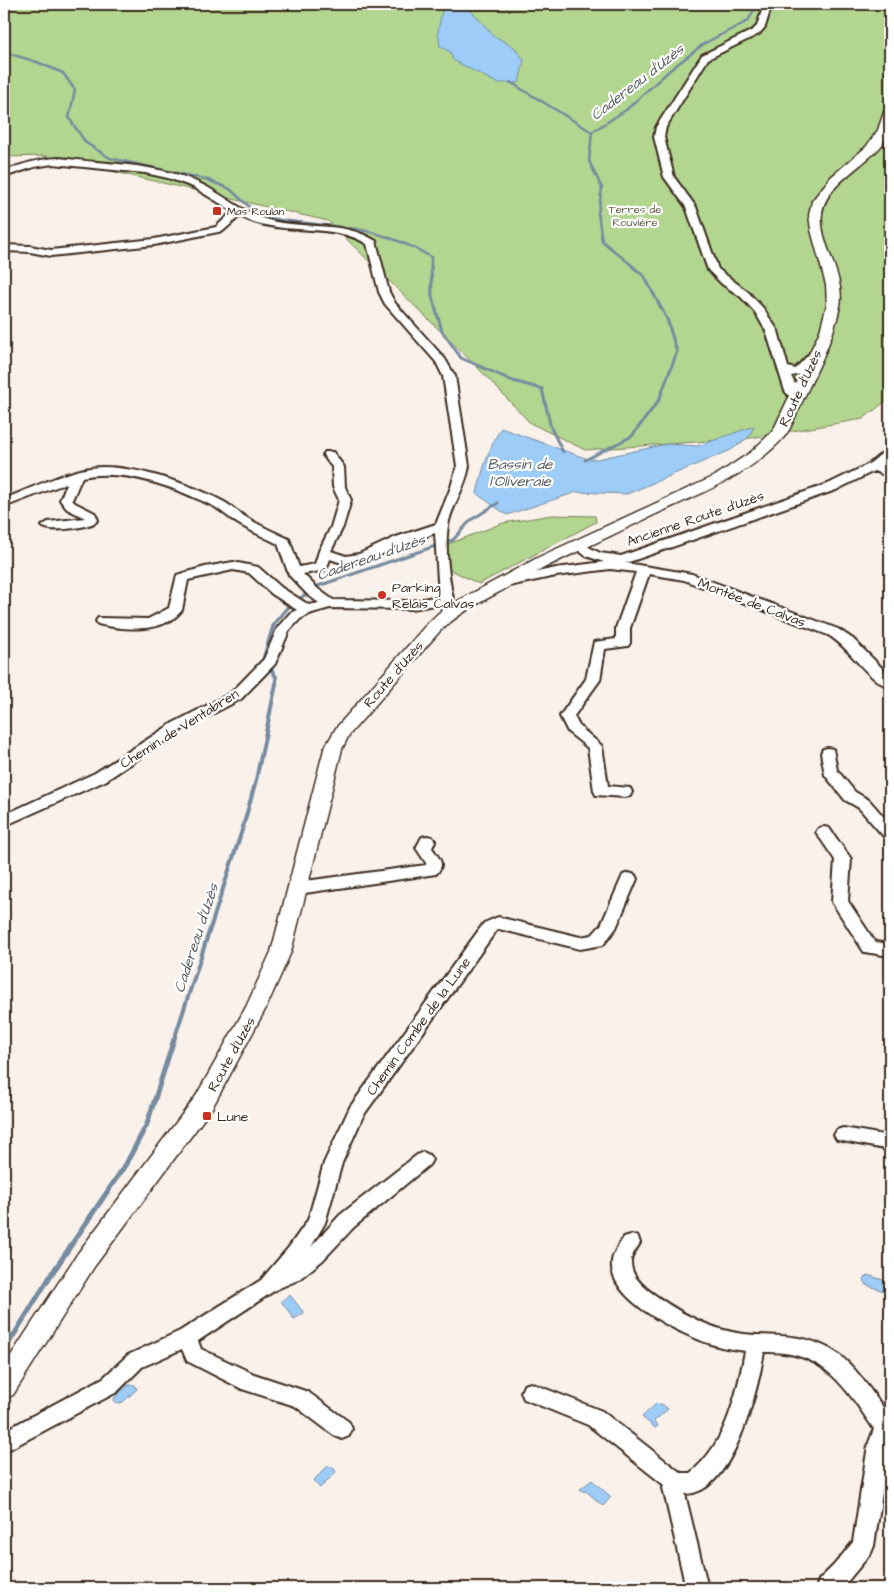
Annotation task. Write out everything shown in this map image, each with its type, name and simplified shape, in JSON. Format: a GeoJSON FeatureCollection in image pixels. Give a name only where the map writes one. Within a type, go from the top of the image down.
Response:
{"type":"FeatureCollection","features":[{"type":"Feature","properties":{"kind":"main road","name":"Route d'Uzès"},"geometry":{"type":"LineString","coordinates":[[4,1387],[86,1260],[204,1102],[256,1008],[281,952],[333,749],[342,732],[434,626],[447,606],[559,554],[584,550],[720,479],[756,456],[779,433],[827,331],[834,304],[833,285],[817,230],[815,215],[818,201],[835,180],[870,150],[884,130],[890,112]]}},
{"type":"Feature","properties":{"kind":"street"},"geometry":{"type":"LineString","coordinates":[[768,4],[761,27],[756,32],[705,57],[661,127],[659,137],[669,177],[691,207],[713,270],[726,282],[744,294],[759,310],[772,331],[785,374],[791,391],[801,388],[790,375],[785,374]]}},
{"type":"Feature","properties":{"kind":"street"},"geometry":{"type":"LineString","coordinates":[[4,174],[48,162],[142,169],[169,175],[195,185],[221,198],[246,217],[267,223],[358,234],[372,243],[384,292],[390,304],[441,361],[450,376],[463,466],[462,479],[442,526],[447,606]]}},
{"type":"Feature","properties":{"kind":"street"},"geometry":{"type":"LineString","coordinates":[[4,248],[30,249],[51,253],[154,242],[222,227],[235,210]]}},
{"type":"Feature","properties":{"kind":"street"},"geometry":{"type":"LineString","coordinates":[[785,374],[798,372],[818,351]]}},
{"type":"Feature","properties":{"kind":"street","name":"Ancienne Route d'Uzès"},"geometry":{"type":"LineString","coordinates":[[500,583],[606,566],[832,487],[873,467],[890,453]]}},
{"type":"Feature","properties":{"kind":"street"},"geometry":{"type":"LineString","coordinates":[[294,572],[321,567],[337,527],[345,500],[339,488],[338,468],[328,455]]}},
{"type":"Feature","properties":{"kind":"street"},"geometry":{"type":"LineString","coordinates":[[873,467],[890,473]]}},
{"type":"Feature","properties":{"kind":"street"},"geometry":{"type":"LineString","coordinates":[[4,503],[77,474],[93,471],[117,472],[146,477],[194,493],[222,506],[241,520],[284,542],[294,572],[311,590],[330,604]]}},
{"type":"Feature","properties":{"kind":"street"},"geometry":{"type":"LineString","coordinates":[[48,526],[62,523],[83,524],[92,520],[91,516],[71,506],[66,500],[77,474]]}},
{"type":"Feature","properties":{"kind":"street"},"geometry":{"type":"LineString","coordinates":[[4,512],[50,491],[60,482]]}},
{"type":"Feature","properties":{"kind":"street"},"geometry":{"type":"LineString","coordinates":[[325,554],[344,560],[362,557],[401,540],[442,526]]}},
{"type":"Feature","properties":{"kind":"street"},"geometry":{"type":"LineString","coordinates":[[584,550],[604,560],[626,559]]}},
{"type":"Feature","properties":{"kind":"street"},"geometry":{"type":"LineString","coordinates":[[584,550],[591,564],[586,568]]}},
{"type":"Feature","properties":{"kind":"street"},"geometry":{"type":"LineString","coordinates":[[559,554],[558,560],[561,565],[572,570]]}},
{"type":"Feature","properties":{"kind":"street"},"geometry":{"type":"LineString","coordinates":[[103,621],[142,625],[161,621],[175,610],[182,578],[205,571],[233,566],[252,570],[298,604]]}},
{"type":"Feature","properties":{"kind":"street","name":"Montée de Calvas"},"geometry":{"type":"LineString","coordinates":[[606,566],[644,569],[687,577],[843,637],[885,679]]}},
{"type":"Feature","properties":{"kind":"street"},"geometry":{"type":"LineString","coordinates":[[625,792],[601,790],[594,746],[573,729],[567,716],[593,680],[599,645],[623,644],[623,628],[644,569]]}},
{"type":"Feature","properties":{"kind":"street","name":"Chemin de Ventabren"},"geometry":{"type":"LineString","coordinates":[[4,821],[100,777],[178,726],[236,696],[266,664],[283,630],[295,616],[298,604],[447,606]]}},
{"type":"Feature","properties":{"kind":"street"},"geometry":{"type":"LineString","coordinates":[[828,753],[830,771],[850,796],[864,804],[890,834]]}},
{"type":"Feature","properties":{"kind":"street"},"geometry":{"type":"LineString","coordinates":[[824,832],[843,859],[840,902],[870,948],[890,950]]}},
{"type":"Feature","properties":{"kind":"street"},"geometry":{"type":"LineString","coordinates":[[298,888],[430,870],[434,866],[434,862],[424,848],[427,841]]}},
{"type":"Feature","properties":{"kind":"street","name":"Chemin Combe de la Lune"},"geometry":{"type":"LineString","coordinates":[[268,1286],[296,1253],[316,1223],[325,1198],[333,1163],[356,1112],[490,927],[498,923],[580,943],[597,940],[608,928],[628,879]]}},
{"type":"Feature","properties":{"kind":"street"},"geometry":{"type":"LineString","coordinates":[[843,1135],[890,1144]]}},
{"type":"Feature","properties":{"kind":"street","name":"Chemin Combe de la Lune"},"geometry":{"type":"LineString","coordinates":[[4,1442],[110,1385],[135,1361],[187,1337],[268,1286],[291,1274],[316,1254],[347,1221],[422,1160]]}},
{"type":"Feature","properties":{"kind":"street"},"geometry":{"type":"LineString","coordinates":[[631,1243],[625,1252],[621,1264],[627,1282],[644,1298],[673,1318],[712,1335],[756,1344],[766,1342],[793,1346],[823,1355],[834,1363],[888,1421],[878,1444],[862,1546],[842,1572],[826,1588]]}},
{"type":"Feature","properties":{"kind":"street"},"geometry":{"type":"LineString","coordinates":[[187,1337],[194,1355],[249,1382],[301,1399],[342,1429]]}},
{"type":"Feature","properties":{"kind":"street"},"geometry":{"type":"LineString","coordinates":[[531,1392],[595,1418],[677,1482],[694,1483],[707,1473],[730,1437],[751,1377],[756,1344]]}},
{"type":"Feature","properties":{"kind":"street"},"geometry":{"type":"LineString","coordinates":[[677,1482],[673,1488],[697,1588]]}},
{"type":"Feature","properties":{"kind":"green space","name":"Terres de Rouvière"},"geometry":{"type":"Polygon","coordinates":[[[4,4],[890,4],[890,398],[863,419],[751,438],[585,450],[530,423],[480,370],[328,221],[45,156],[4,157],[4,4]]]}},
{"type":"Feature","properties":{"kind":"green space","name":"Bassin de l'Oliveraie"},"geometry":{"type":"Polygon","coordinates":[[[552,515],[595,516],[596,522],[479,584],[447,568],[446,545],[503,523],[552,515]]]}},
{"type":"Feature","properties":{"kind":"water"},"geometry":{"type":"Polygon","coordinates":[[[443,4],[465,4],[494,36],[514,47],[524,60],[519,83],[497,83],[453,60],[450,52],[440,46],[438,32],[443,4]]]}},
{"type":"Feature","properties":{"kind":"water","name":"Bassin de l'Oliveraie"},"geometry":{"type":"Polygon","coordinates":[[[754,426],[749,437],[731,450],[627,494],[577,492],[507,515],[477,494],[486,459],[501,428],[588,459],[597,459],[667,444],[698,446],[754,426]]]}},
{"type":"Feature","properties":{"kind":"water"},"geometry":{"type":"Polygon","coordinates":[[[868,1275],[889,1282],[887,1292],[866,1285],[864,1279],[868,1275]]]}},
{"type":"Feature","properties":{"kind":"water"},"geometry":{"type":"Polygon","coordinates":[[[290,1295],[304,1313],[294,1319],[281,1301],[290,1295]]]}},
{"type":"Feature","properties":{"kind":"water"},"geometry":{"type":"Polygon","coordinates":[[[128,1385],[135,1385],[137,1389],[123,1402],[117,1404],[114,1400],[115,1397],[128,1385]]]}},
{"type":"Feature","properties":{"kind":"water"},"geometry":{"type":"Polygon","coordinates":[[[657,1403],[659,1405],[662,1404],[668,1409],[654,1421],[658,1426],[655,1428],[642,1417],[657,1403]]]}},
{"type":"Feature","properties":{"kind":"water"},"geometry":{"type":"Polygon","coordinates":[[[328,1466],[333,1467],[336,1472],[320,1488],[313,1481],[328,1466]]]}},
{"type":"Feature","properties":{"kind":"water"},"geometry":{"type":"Polygon","coordinates":[[[592,1480],[611,1497],[603,1506],[586,1491],[584,1492],[580,1489],[592,1480]]]}},
{"type":"Feature","properties":{"kind":"waterway","name":"Cadereau d'Uzès"},"geometry":{"type":"LineString","coordinates":[[592,132],[626,110],[670,70],[705,43],[748,21],[757,4]]}},
{"type":"Feature","properties":{"kind":"waterway"},"geometry":{"type":"LineString","coordinates":[[4,52],[37,62],[63,73],[75,90],[69,118],[86,143],[110,158],[208,180],[230,189],[256,213],[280,220],[342,227]]}},
{"type":"Feature","properties":{"kind":"waterway"},"geometry":{"type":"LineString","coordinates":[[510,82],[592,132]]}},
{"type":"Feature","properties":{"kind":"waterway","name":"Cadereau d'Uzès"},"geometry":{"type":"LineString","coordinates":[[592,132],[589,161],[602,188],[598,213],[602,241],[634,267]]}},
{"type":"Feature","properties":{"kind":"waterway"},"geometry":{"type":"LineString","coordinates":[[350,228],[392,238],[431,257],[431,266]]}},
{"type":"Feature","properties":{"kind":"waterway"},"geometry":{"type":"LineString","coordinates":[[431,266],[432,296],[442,331],[461,358],[513,381],[542,389],[551,428],[563,452]]}},
{"type":"Feature","properties":{"kind":"waterway","name":"Cadereau d'Uzès"},"geometry":{"type":"LineString","coordinates":[[585,460],[632,436],[659,400],[677,352],[667,319],[644,276],[632,266]]}},
{"type":"Feature","properties":{"kind":"waterway","name":"Cadereau d'Uzès"},"geometry":{"type":"LineString","coordinates":[[287,607],[318,586],[453,540],[471,520],[498,503]]}},
{"type":"Feature","properties":{"kind":"waterway","name":"Cadereau d'Uzès"},"geometry":{"type":"LineString","coordinates":[[174,1040],[243,827],[256,780],[276,684],[276,677],[264,657],[274,624],[289,606]]}},
{"type":"Feature","properties":{"kind":"waterway","name":"Cadereau d'Uzès"},"geometry":{"type":"LineString","coordinates":[[4,1351],[51,1275],[126,1164],[147,1124],[174,1039]]}},
{"type":"Feature","properties":{"kind":"place","name":"Mas Roulan"},"geometry":{"type":"Point","coordinates":[217,211]}},
{"type":"Feature","properties":{"kind":"place","name":"Parking Relais Calvas"},"geometry":{"type":"Point","coordinates":[382,595]}},
{"type":"Feature","properties":{"kind":"place","name":"Lune"},"geometry":{"type":"Point","coordinates":[207,1116]}}]}
